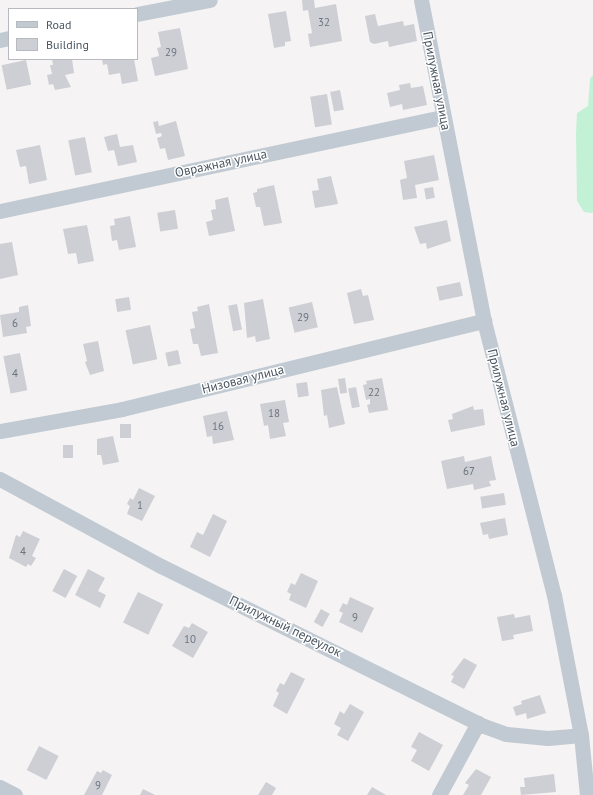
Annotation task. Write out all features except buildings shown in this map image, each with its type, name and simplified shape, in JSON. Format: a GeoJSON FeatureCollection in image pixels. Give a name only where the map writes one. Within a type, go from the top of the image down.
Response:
{"type":"FeatureCollection","features":[{"type":"Feature","properties":{"kind":"street"},"geometry":{"type":"LineString","coordinates":[[138,14],[210,0]]}},
{"type":"Feature","properties":{"kind":"street","name":"Прилужная улица"},"geometry":{"type":"LineString","coordinates":[[421,0],[484,321],[540,534],[580,735],[587,795]]}},
{"type":"Feature","properties":{"kind":"street","name":"Овражная улица"},"geometry":{"type":"LineString","coordinates":[[0,212],[443,117]]}},
{"type":"Feature","properties":{"kind":"street","name":"Низовая улица"},"geometry":{"type":"LineString","coordinates":[[0,431],[122,409],[484,321]]}},
{"type":"Feature","properties":{"kind":"street","name":"Прилужный переулок"},"geometry":{"type":"LineString","coordinates":[[0,479],[162,566],[478,723],[506,734],[548,738],[580,735]]}},
{"type":"Feature","properties":{"kind":"street"},"geometry":{"type":"LineString","coordinates":[[439,795],[478,723]]}},
{"type":"Feature","properties":{"kind":"street"},"geometry":{"type":"LineString","coordinates":[[0,787],[15,795]]}},
{"type":"Feature","properties":{"kind":"green space"},"geometry":{"type":"Polygon","coordinates":[[[593,75],[592,213],[584,212],[577,201],[576,134],[577,113],[588,106],[590,79],[593,75]]]}}]}
